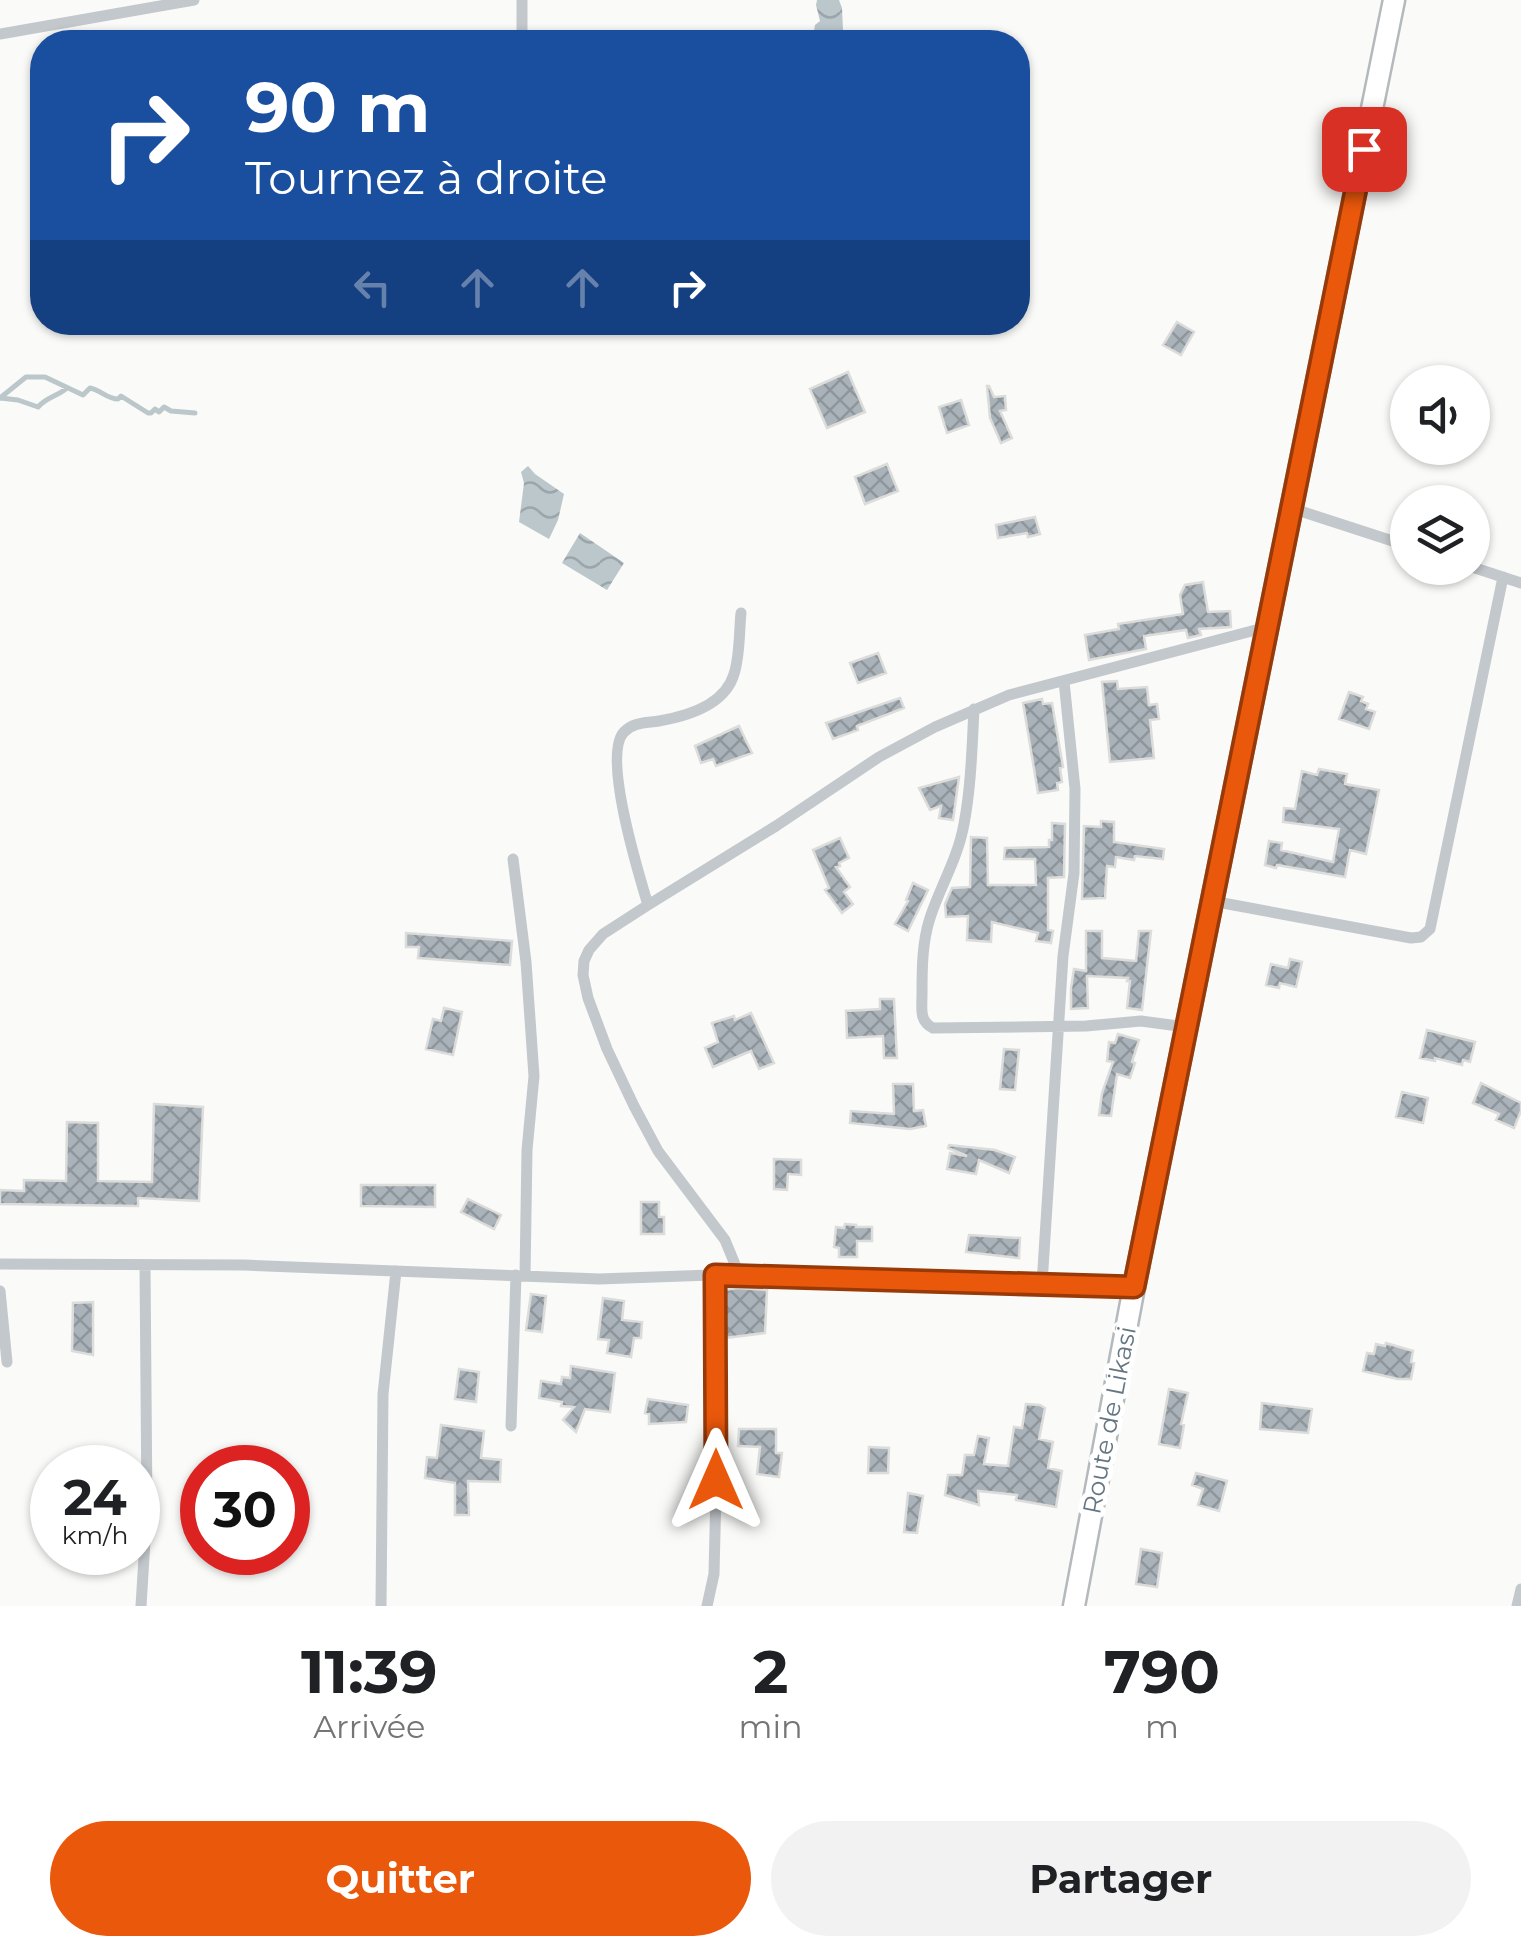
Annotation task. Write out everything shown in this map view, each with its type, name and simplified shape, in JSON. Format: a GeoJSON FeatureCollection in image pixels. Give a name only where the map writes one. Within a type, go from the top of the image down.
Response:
{"type":"FeatureCollection","features":[{"type":"Feature","properties":{"kind":"highway","name":"Route de Likasi"},"geometry":{"type":"LineString","coordinates":[[1074,1606],[1134,1287],[1394,0]]}},
{"type":"Feature","properties":{"kind":"street"},"geometry":{"type":"LineString","coordinates":[[0,34],[194,0]]}},
{"type":"Feature","properties":{"kind":"street"},"geometry":{"type":"LineString","coordinates":[[522,0],[522,30]]}},
{"type":"Feature","properties":{"kind":"street"},"geometry":{"type":"LineString","coordinates":[[1291,508],[1390,540]]}},
{"type":"Feature","properties":{"kind":"street"},"geometry":{"type":"LineString","coordinates":[[1490,573],[1521,583]]}},
{"type":"Feature","properties":{"kind":"street"},"geometry":{"type":"LineString","coordinates":[[1212,901],[1411,938],[1421,937],[1430,929],[1503,577]]}},
{"type":"Feature","properties":{"kind":"street"},"geometry":{"type":"LineString","coordinates":[[648,904],[628,841],[617,742],[624,731],[637,723],[696,712],[726,691],[734,674],[741,613]]}},
{"type":"Feature","properties":{"kind":"street"},"geometry":{"type":"LineString","coordinates":[[739,1274],[725,1240],[658,1151],[607,1049],[583,975],[588,950],[603,934],[648,904],[879,757],[935,727],[1009,695],[1267,627]]}},
{"type":"Feature","properties":{"kind":"street"},"geometry":{"type":"LineString","coordinates":[[1042,1284],[1063,956],[1074,872],[1075,789],[1064,680]]}},
{"type":"Feature","properties":{"kind":"street"},"geometry":{"type":"LineString","coordinates":[[974,709],[964,827],[928,923],[922,972],[922,1017],[926,1024],[933,1028],[1141,1021],[1186,1027]]}},
{"type":"Feature","properties":{"kind":"street"},"geometry":{"type":"LineString","coordinates":[[511,1426],[534,1076],[526,962],[513,859]]}},
{"type":"Feature","properties":{"kind":"street"},"geometry":{"type":"LineString","coordinates":[[0,1264],[244,1265],[598,1279],[739,1274],[1134,1287]]}},
{"type":"Feature","properties":{"kind":"street"},"geometry":{"type":"LineString","coordinates":[[141,1606],[147,1492],[145,1266]]}},
{"type":"Feature","properties":{"kind":"street"},"geometry":{"type":"LineString","coordinates":[[380,1606],[383,1394],[396,1271]]}},
{"type":"Feature","properties":{"kind":"street"},"geometry":{"type":"LineString","coordinates":[[708,1606],[714,1574],[715,1275]]}},
{"type":"Feature","properties":{"kind":"street"},"geometry":{"type":"LineString","coordinates":[[0,1291],[7,1362]]}},
{"type":"Feature","properties":{"kind":"street"},"geometry":{"type":"LineString","coordinates":[[1517,1606],[1521,1589]]}},
{"type":"Feature","properties":{"kind":"water"},"geometry":{"type":"Polygon","coordinates":[[[817,0],[839,0],[843,30],[814,30],[820,21],[817,0]]]}},
{"type":"Feature","properties":{"kind":"water"},"geometry":{"type":"Polygon","coordinates":[[[528,466],[564,494],[549,539],[519,522],[524,483],[521,472],[528,466]]]}},
{"type":"Feature","properties":{"kind":"water"},"geometry":{"type":"Polygon","coordinates":[[[580,533],[624,563],[607,590],[562,563],[580,533]]]}},
{"type":"Feature","properties":{"kind":"building"},"geometry":{"type":"Polygon","coordinates":[[[1177,322],[1194,332],[1181,355],[1163,345],[1177,322]]]}},
{"type":"Feature","properties":{"kind":"building"},"geometry":{"type":"Polygon","coordinates":[[[848,372],[865,412],[827,428],[810,389],[848,372]]]}},
{"type":"Feature","properties":{"kind":"building"},"geometry":{"type":"Polygon","coordinates":[[[987,386],[994,397],[1005,396],[1006,410],[1000,411],[1012,438],[1001,443],[990,418],[987,386]]]}},
{"type":"Feature","properties":{"kind":"building"},"geometry":{"type":"Polygon","coordinates":[[[961,400],[969,425],[947,433],[939,407],[961,400]]]}},
{"type":"Feature","properties":{"kind":"building"},"geometry":{"type":"Polygon","coordinates":[[[887,464],[898,491],[865,504],[855,477],[887,464]]]}},
{"type":"Feature","properties":{"kind":"building"},"geometry":{"type":"Polygon","coordinates":[[[1035,517],[1040,534],[998,538],[996,525],[1035,517]]]}},
{"type":"Feature","properties":{"kind":"building"},"geometry":{"type":"Polygon","coordinates":[[[1203,582],[1208,612],[1230,611],[1231,627],[1199,629],[1201,635],[1188,638],[1186,630],[1144,636],[1146,649],[1089,660],[1085,635],[1119,629],[1118,624],[1183,614],[1180,595],[1185,585],[1203,582]]]}},
{"type":"Feature","properties":{"kind":"building"},"geometry":{"type":"Polygon","coordinates":[[[878,653],[886,673],[858,683],[850,663],[878,653]]]}},
{"type":"Feature","properties":{"kind":"building"},"geometry":{"type":"Polygon","coordinates":[[[1117,681],[1118,689],[1147,687],[1149,705],[1157,704],[1159,719],[1150,720],[1154,758],[1110,762],[1102,682],[1117,681]]]}},
{"type":"Feature","properties":{"kind":"building"},"geometry":{"type":"Polygon","coordinates":[[[1349,692],[1363,697],[1361,701],[1368,704],[1366,709],[1375,712],[1369,729],[1339,719],[1349,692]]]}},
{"type":"Feature","properties":{"kind":"building"},"geometry":{"type":"Polygon","coordinates":[[[900,698],[904,708],[833,739],[826,723],[900,698]]]}},
{"type":"Feature","properties":{"kind":"building"},"geometry":{"type":"Polygon","coordinates":[[[1042,699],[1043,704],[1052,703],[1063,767],[1058,790],[1038,793],[1023,703],[1042,699]]]}},
{"type":"Feature","properties":{"kind":"building"},"geometry":{"type":"Polygon","coordinates":[[[739,726],[752,753],[716,766],[713,759],[701,763],[695,746],[739,726]]]}},
{"type":"Feature","properties":{"kind":"building"},"geometry":{"type":"Polygon","coordinates":[[[1319,769],[1347,774],[1345,784],[1379,790],[1366,854],[1350,850],[1345,877],[1265,865],[1269,841],[1282,843],[1281,850],[1333,862],[1339,829],[1283,822],[1284,808],[1295,809],[1302,771],[1317,775],[1319,769]]]}},
{"type":"Feature","properties":{"kind":"building"},"geometry":{"type":"Polygon","coordinates":[[[959,777],[953,820],[939,818],[941,806],[930,810],[919,788],[959,777]]]}},
{"type":"Feature","properties":{"kind":"building"},"geometry":{"type":"Polygon","coordinates":[[[1101,821],[1114,822],[1114,842],[1164,849],[1163,859],[1116,857],[1115,867],[1107,866],[1105,898],[1082,899],[1084,826],[1101,827],[1101,821]]]}},
{"type":"Feature","properties":{"kind":"building"},"geometry":{"type":"Polygon","coordinates":[[[1052,823],[1065,824],[1064,877],[1048,878],[1051,943],[1036,941],[1038,933],[992,922],[991,942],[967,940],[968,916],[946,917],[945,904],[952,888],[970,887],[971,837],[987,838],[988,885],[1036,885],[1035,859],[1004,859],[1005,848],[1049,847],[1052,823]]]}},
{"type":"Feature","properties":{"kind":"building"},"geometry":{"type":"Polygon","coordinates":[[[840,838],[849,858],[836,867],[850,887],[844,892],[853,904],[842,913],[825,890],[829,888],[813,850],[840,838]]]}},
{"type":"Feature","properties":{"kind":"building"},"geometry":{"type":"Polygon","coordinates":[[[913,883],[928,890],[908,931],[895,924],[913,883]]]}},
{"type":"Feature","properties":{"kind":"building"},"geometry":{"type":"Polygon","coordinates":[[[1086,931],[1102,931],[1102,958],[1136,961],[1139,931],[1151,931],[1142,1010],[1127,1008],[1128,978],[1087,976],[1088,1008],[1071,1009],[1074,969],[1086,971],[1086,931]]]}},
{"type":"Feature","properties":{"kind":"building"},"geometry":{"type":"Polygon","coordinates":[[[406,933],[512,941],[510,965],[418,958],[419,947],[406,947],[406,933]]]}},
{"type":"Feature","properties":{"kind":"building"},"geometry":{"type":"Polygon","coordinates":[[[1290,959],[1302,962],[1296,987],[1266,985],[1271,964],[1288,968],[1290,959]]]}},
{"type":"Feature","properties":{"kind":"building"},"geometry":{"type":"Polygon","coordinates":[[[880,999],[894,999],[897,1058],[884,1058],[883,1036],[847,1038],[846,1011],[880,1009],[880,999]]]}},
{"type":"Feature","properties":{"kind":"building"},"geometry":{"type":"Polygon","coordinates":[[[444,1008],[462,1012],[453,1055],[426,1049],[433,1019],[441,1021],[444,1008]]]}},
{"type":"Feature","properties":{"kind":"building"},"geometry":{"type":"Polygon","coordinates":[[[751,1013],[774,1063],[759,1069],[751,1051],[713,1067],[705,1048],[718,1042],[712,1023],[751,1013]]]}},
{"type":"Feature","properties":{"kind":"building"},"geometry":{"type":"Polygon","coordinates":[[[1427,1030],[1475,1042],[1470,1062],[1463,1060],[1462,1065],[1420,1058],[1427,1030]]]}},
{"type":"Feature","properties":{"kind":"building"},"geometry":{"type":"Polygon","coordinates":[[[1118,1034],[1139,1040],[1132,1062],[1135,1063],[1130,1078],[1117,1074],[1111,1116],[1099,1115],[1113,1062],[1107,1061],[1109,1042],[1115,1043],[1118,1034]]]}},
{"type":"Feature","properties":{"kind":"building"},"geometry":{"type":"Polygon","coordinates":[[[1004,1049],[1019,1050],[1015,1090],[1000,1089],[1004,1049]]]}},
{"type":"Feature","properties":{"kind":"building"},"geometry":{"type":"Polygon","coordinates":[[[1481,1083],[1521,1103],[1514,1128],[1496,1120],[1499,1114],[1473,1103],[1481,1083]]]}},
{"type":"Feature","properties":{"kind":"building"},"geometry":{"type":"Polygon","coordinates":[[[893,1084],[913,1084],[914,1111],[923,1110],[926,1126],[910,1129],[850,1123],[851,1111],[894,1114],[893,1084]]]}},
{"type":"Feature","properties":{"kind":"building"},"geometry":{"type":"Polygon","coordinates":[[[1402,1092],[1428,1098],[1423,1123],[1396,1117],[1402,1092]]]}},
{"type":"Feature","properties":{"kind":"building"},"geometry":{"type":"Polygon","coordinates":[[[154,1104],[203,1107],[199,1201],[138,1198],[138,1206],[0,1204],[0,1190],[24,1191],[24,1180],[66,1181],[67,1122],[98,1123],[98,1181],[152,1182],[154,1104]]]}},
{"type":"Feature","properties":{"kind":"building"},"geometry":{"type":"Polygon","coordinates":[[[949,1145],[995,1150],[1015,1157],[1009,1173],[979,1160],[976,1174],[947,1169],[950,1153],[967,1156],[948,1148],[949,1145]]]}},
{"type":"Feature","properties":{"kind":"building"},"geometry":{"type":"Polygon","coordinates":[[[774,1159],[801,1160],[801,1175],[788,1174],[787,1190],[774,1189],[774,1159]]]}},
{"type":"Feature","properties":{"kind":"building"},"geometry":{"type":"Polygon","coordinates":[[[361,1185],[435,1185],[435,1207],[361,1206],[361,1185]]]}},
{"type":"Feature","properties":{"kind":"building"},"geometry":{"type":"Polygon","coordinates":[[[468,1199],[501,1215],[494,1229],[461,1212],[468,1199]]]}},
{"type":"Feature","properties":{"kind":"building"},"geometry":{"type":"Polygon","coordinates":[[[641,1202],[659,1202],[664,1234],[641,1234],[641,1202]]]}},
{"type":"Feature","properties":{"kind":"building"},"geometry":{"type":"Polygon","coordinates":[[[845,1224],[872,1227],[872,1241],[857,1241],[857,1257],[839,1257],[839,1248],[834,1247],[836,1227],[844,1228],[845,1224]]]}},
{"type":"Feature","properties":{"kind":"building"},"geometry":{"type":"Polygon","coordinates":[[[969,1235],[1020,1238],[1019,1258],[966,1252],[969,1235]]]}},
{"type":"Feature","properties":{"kind":"building"},"geometry":{"type":"Polygon","coordinates":[[[725,1290],[767,1290],[765,1333],[725,1338],[725,1290]]]}},
{"type":"Feature","properties":{"kind":"building"},"geometry":{"type":"Polygon","coordinates":[[[531,1294],[546,1296],[542,1332],[526,1330],[531,1294]]]}},
{"type":"Feature","properties":{"kind":"building"},"geometry":{"type":"Polygon","coordinates":[[[603,1298],[624,1301],[622,1320],[642,1322],[641,1338],[634,1338],[631,1357],[607,1353],[609,1340],[598,1339],[603,1298]]]}},
{"type":"Feature","properties":{"kind":"building"},"geometry":{"type":"Polygon","coordinates":[[[93,1302],[93,1355],[72,1351],[73,1303],[93,1302]]]}},
{"type":"Feature","properties":{"kind":"building"},"geometry":{"type":"Polygon","coordinates":[[[1376,1344],[1413,1351],[1411,1379],[1363,1371],[1367,1353],[1374,1354],[1376,1344]]]}},
{"type":"Feature","properties":{"kind":"building"},"geometry":{"type":"Polygon","coordinates":[[[571,1366],[615,1373],[610,1412],[585,1409],[576,1432],[563,1420],[574,1407],[539,1398],[541,1381],[561,1384],[562,1377],[570,1378],[571,1366]]]}},
{"type":"Feature","properties":{"kind":"building"},"geometry":{"type":"Polygon","coordinates":[[[459,1369],[479,1372],[476,1402],[455,1399],[459,1369]]]}},
{"type":"Feature","properties":{"kind":"building"},"geometry":{"type":"Polygon","coordinates":[[[1169,1389],[1188,1393],[1180,1448],[1159,1444],[1169,1389]]]}},
{"type":"Feature","properties":{"kind":"building"},"geometry":{"type":"Polygon","coordinates":[[[648,1399],[688,1405],[686,1422],[649,1424],[649,1414],[645,1413],[648,1399]]]}},
{"type":"Feature","properties":{"kind":"building"},"geometry":{"type":"Polygon","coordinates":[[[1262,1403],[1312,1409],[1308,1433],[1260,1429],[1262,1403]]]}},
{"type":"Feature","properties":{"kind":"building"},"geometry":{"type":"Polygon","coordinates":[[[1026,1404],[1045,1408],[1039,1439],[1053,1442],[1048,1468],[1062,1471],[1056,1507],[1016,1500],[1017,1495],[978,1491],[979,1505],[945,1495],[948,1475],[962,1475],[965,1455],[974,1455],[978,1436],[989,1438],[984,1464],[1008,1466],[1014,1427],[1022,1428],[1026,1404]]]}},
{"type":"Feature","properties":{"kind":"building"},"geometry":{"type":"Polygon","coordinates":[[[441,1425],[484,1431],[481,1458],[501,1460],[500,1482],[468,1481],[469,1515],[455,1515],[455,1483],[425,1478],[427,1457],[437,1458],[441,1425]]]}},
{"type":"Feature","properties":{"kind":"building"},"geometry":{"type":"Polygon","coordinates":[[[739,1429],[776,1429],[776,1453],[782,1453],[779,1477],[757,1474],[760,1447],[738,1446],[739,1429]]]}},
{"type":"Feature","properties":{"kind":"building"},"geometry":{"type":"Polygon","coordinates":[[[869,1447],[889,1448],[888,1473],[868,1473],[869,1447]]]}},
{"type":"Feature","properties":{"kind":"building"},"geometry":{"type":"Polygon","coordinates":[[[1196,1473],[1227,1481],[1219,1511],[1198,1505],[1203,1489],[1192,1485],[1196,1473]]]}},
{"type":"Feature","properties":{"kind":"building"},"geometry":{"type":"Polygon","coordinates":[[[908,1493],[923,1496],[917,1533],[904,1532],[908,1493]]]}},
{"type":"Feature","properties":{"kind":"building"},"geometry":{"type":"Polygon","coordinates":[[[1141,1549],[1162,1553],[1157,1587],[1136,1584],[1141,1549]]]}},
{"type":"Feature","properties":{"kind":"waterway"},"geometry":{"type":"LineString","coordinates":[[0,398],[26,377],[45,377],[83,395],[90,388],[114,399],[121,396],[148,413],[164,407],[195,413]]}},
{"type":"Feature","properties":{"kind":"waterway"},"geometry":{"type":"LineString","coordinates":[[0,398],[38,407],[67,388]]}},
{"type":"Feature","properties":{"kind":"route"},"geometry":{"type":"LineString","coordinates":[[716,1480],[715,1275],[1134,1287],[1364,149]]}}]}
